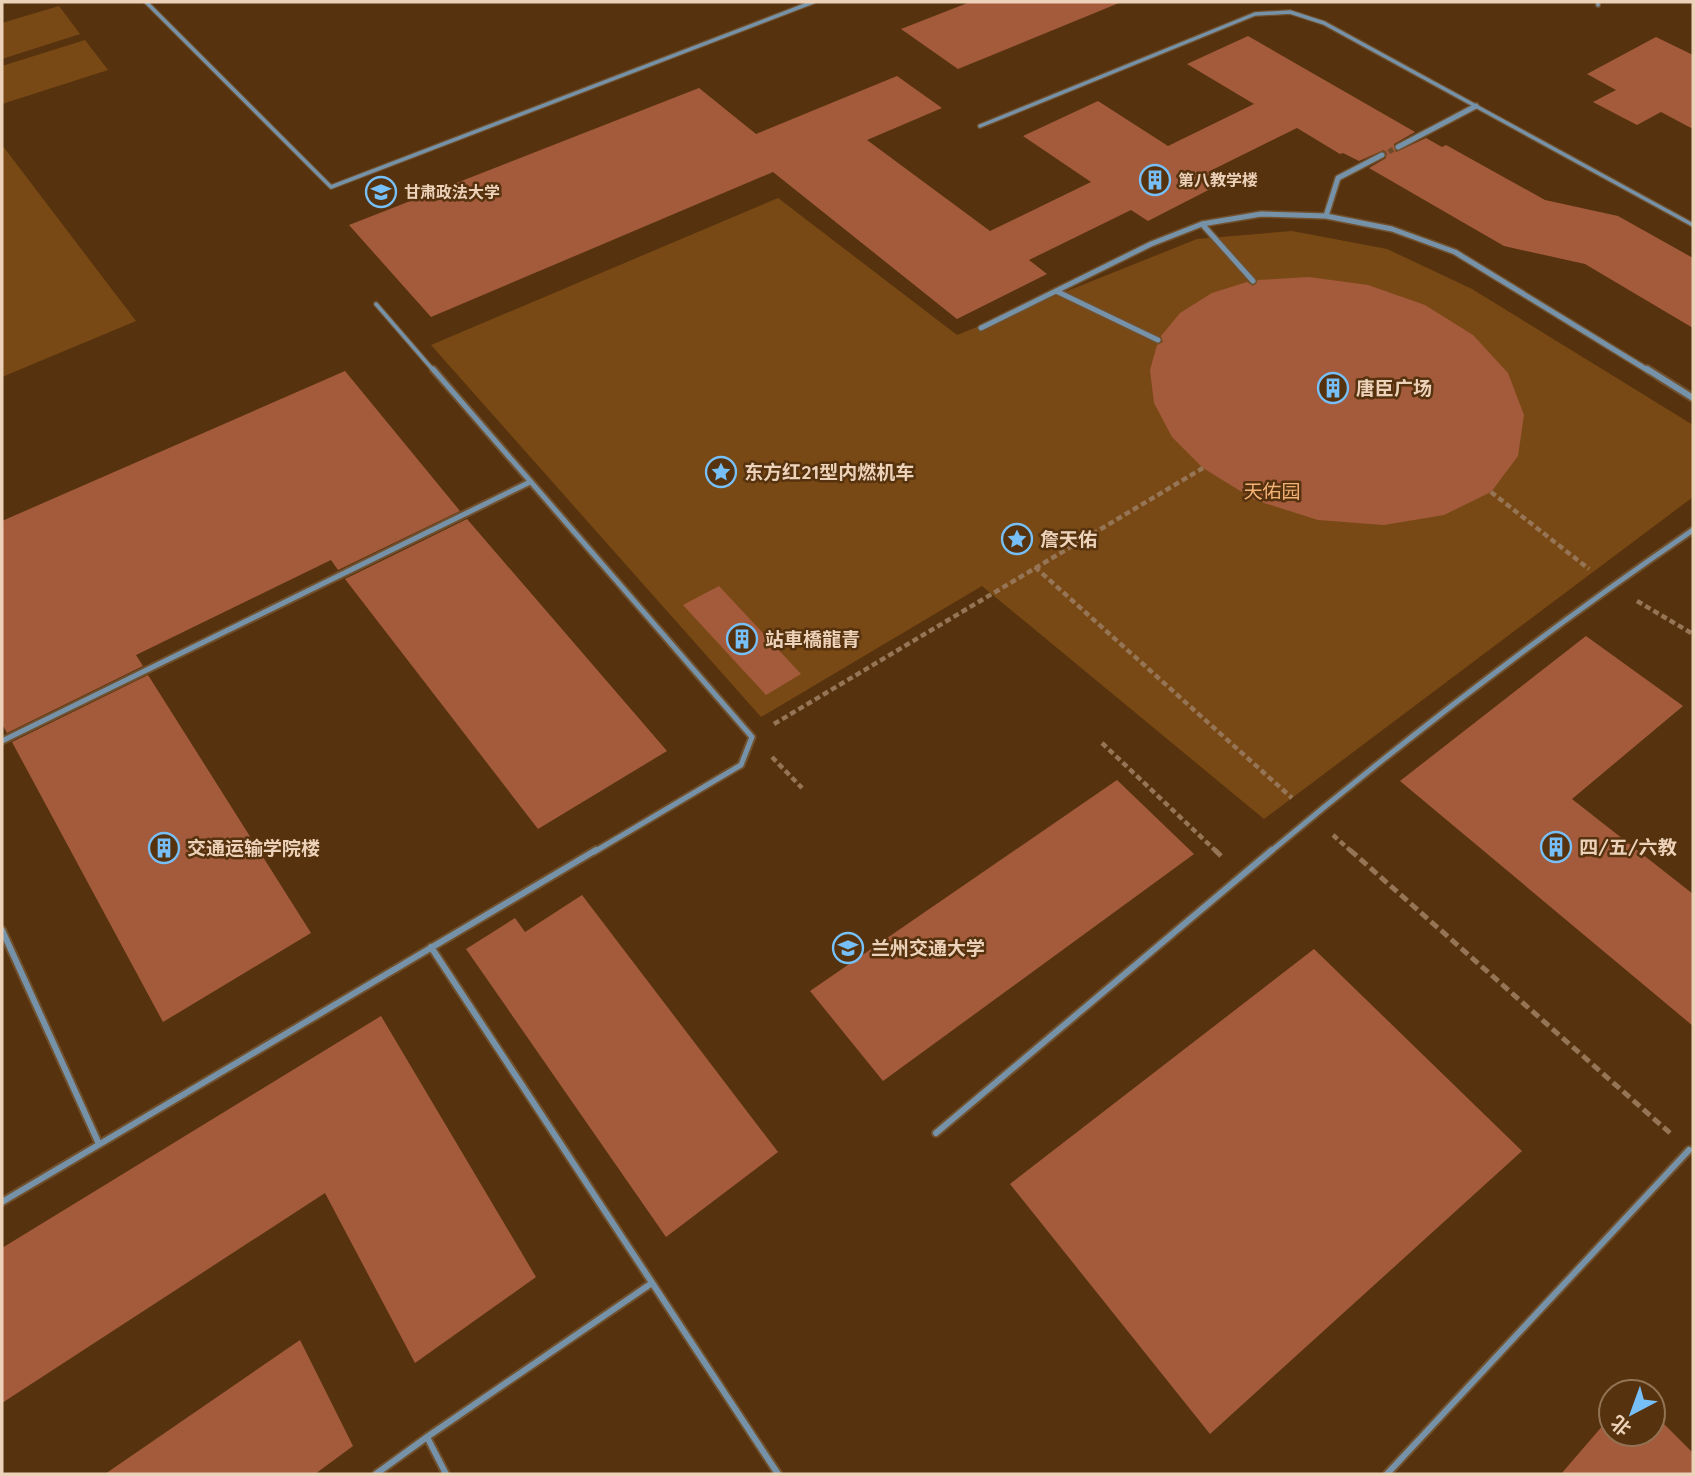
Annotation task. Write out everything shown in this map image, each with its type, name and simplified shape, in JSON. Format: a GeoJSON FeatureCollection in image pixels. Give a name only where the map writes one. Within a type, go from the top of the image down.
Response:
{"type":"FeatureCollection","features":[{"type":"Feature","properties":{"kind":"street"},"geometry":{"type":"LineString","coordinates":[[1398,147],[1476,106]]}},
{"type":"Feature","properties":{"kind":"street"},"geometry":{"type":"LineString","coordinates":[[1326,216],[1338,178],[1382,155]]}},
{"type":"Feature","properties":{"kind":"street"},"geometry":{"type":"LineString","coordinates":[[981,328],[1151,244],[1202,224],[1261,214],[1326,216],[1392,229],[1455,252],[1693,398]]}},
{"type":"Feature","properties":{"kind":"street"},"geometry":{"type":"LineString","coordinates":[[1202,224],[1253,281]]}},
{"type":"Feature","properties":{"kind":"street"},"geometry":{"type":"LineString","coordinates":[[1056,291],[1158,340]]}},
{"type":"Feature","properties":{"kind":"lane"},"geometry":{"type":"LineString","coordinates":[[146,2],[331,187],[813,2]]}},
{"type":"Feature","properties":{"kind":"lane"},"geometry":{"type":"LineString","coordinates":[[980,126],[1248,17],[1271,12],[1299,14],[1324,23],[1693,225]]}},
{"type":"Feature","properties":{"kind":"lane"},"geometry":{"type":"LineString","coordinates":[[2,1202],[741,765],[752,737],[376,304]]}},
{"type":"Feature","properties":{"kind":"lane"},"geometry":{"type":"LineString","coordinates":[[2,741],[530,482]]}},
{"type":"Feature","properties":{"kind":"lane"},"geometry":{"type":"LineString","coordinates":[[936,1133],[1375,764],[1590,602],[1693,530]]}},
{"type":"Feature","properties":{"kind":"lane"},"geometry":{"type":"LineString","coordinates":[[2,930],[99,1144]]}},
{"type":"Feature","properties":{"kind":"lane"},"geometry":{"type":"LineString","coordinates":[[431,947],[778,1474]]}},
{"type":"Feature","properties":{"kind":"lane"},"geometry":{"type":"LineString","coordinates":[[1387,1474],[1689,1150]]}},
{"type":"Feature","properties":{"kind":"lane"},"geometry":{"type":"LineString","coordinates":[[376,1474],[652,1283]]}},
{"type":"Feature","properties":{"kind":"lane"},"geometry":{"type":"LineString","coordinates":[[427,1437],[446,1474]]}},
{"type":"Feature","properties":{"kind":"path"},"geometry":{"type":"LineString","coordinates":[[802,788],[752,737],[1203,468]]}},
{"type":"Feature","properties":{"kind":"path"},"geometry":{"type":"LineString","coordinates":[[1035,567],[1312,817],[1689,1150]]}},
{"type":"Feature","properties":{"kind":"path"},"geometry":{"type":"LineString","coordinates":[[1102,743],[1242,876]]}},
{"type":"Feature","properties":{"kind":"green space"},"geometry":{"type":"Polygon","coordinates":[[[59,6],[80,34],[2,59],[2,23],[59,6]]]}},
{"type":"Feature","properties":{"kind":"green space"},"geometry":{"type":"Polygon","coordinates":[[[85,40],[108,70],[2,104],[2,66],[85,40]]]}},
{"type":"Feature","properties":{"kind":"green space"},"geometry":{"type":"Polygon","coordinates":[[[2,145],[136,321],[2,377],[2,145]]]}},
{"type":"Feature","properties":{"kind":"green space","name":"天佑园"},"geometry":{"type":"Polygon","coordinates":[[[778,198],[957,335],[1197,239],[1292,231],[1387,249],[1472,289],[1693,425],[1693,497],[1264,819],[982,586],[761,717],[431,345],[778,198]]]}},
{"type":"Feature","properties":{"kind":"building"},"geometry":{"type":"Polygon","coordinates":[[[970,2],[1119,3],[958,69],[901,29],[970,2]]]}},
{"type":"Feature","properties":{"kind":"building"},"geometry":{"type":"Polygon","coordinates":[[[1248,36],[1415,132],[1394,144],[1396,152],[1426,138],[1442,147],[1446,145],[1545,200],[1618,216],[1693,258],[1693,328],[1585,264],[1504,246],[1369,168],[1386,158],[1384,150],[1359,161],[1340,154],[1297,128],[1208,172],[1224,182],[1148,221],[1131,210],[1029,260],[1047,274],[957,319],[773,172],[431,317],[349,225],[699,88],[756,134],[897,76],[942,108],[867,140],[990,231],[1091,182],[1023,136],[1098,101],[1168,146],[1254,104],[1187,64],[1248,36]]]}},
{"type":"Feature","properties":{"kind":"building"},"geometry":{"type":"Polygon","coordinates":[[[1656,37],[1693,55],[1693,129],[1661,112],[1637,125],[1593,102],[1616,90],[1587,74],[1656,37]]]}},
{"type":"Feature","properties":{"kind":"building","name":"唐臣广场"},"geometry":{"type":"Polygon","coordinates":[[[1309,277],[1368,285],[1425,305],[1473,335],[1508,373],[1524,415],[1518,456],[1491,492],[1444,515],[1384,525],[1318,520],[1255,500],[1203,468],[1172,437],[1154,403],[1150,370],[1157,345],[1163,342],[1161,336],[1180,313],[1212,293],[1247,282],[1253,286],[1258,280],[1309,277]]]}},
{"type":"Feature","properties":{"kind":"building"},"geometry":{"type":"Polygon","coordinates":[[[345,371],[460,511],[338,570],[331,560],[136,655],[143,666],[7,733],[2,724],[2,521],[345,371]]]}},
{"type":"Feature","properties":{"kind":"building"},"geometry":{"type":"Polygon","coordinates":[[[467,519],[667,751],[538,829],[345,579],[467,519]]]}},
{"type":"Feature","properties":{"kind":"building","name":"站車橋龍青"},"geometry":{"type":"Polygon","coordinates":[[[719,586],[801,674],[766,695],[683,605],[719,586]]]}},
{"type":"Feature","properties":{"kind":"building","name":"四/五/六教"},"geometry":{"type":"Polygon","coordinates":[[[1586,636],[1683,706],[1572,799],[1693,894],[1693,1026],[1400,781],[1586,636]]]}},
{"type":"Feature","properties":{"kind":"building","name":"交通运输学院楼"},"geometry":{"type":"Polygon","coordinates":[[[148,675],[311,933],[163,1022],[12,742],[148,675]]]}},
{"type":"Feature","properties":{"kind":"building"},"geometry":{"type":"Polygon","coordinates":[[[1117,780],[1194,854],[883,1081],[810,991],[1117,780]]]}},
{"type":"Feature","properties":{"kind":"building"},"geometry":{"type":"Polygon","coordinates":[[[582,895],[778,1152],[666,1237],[466,949],[515,918],[525,932],[582,895]]]}},
{"type":"Feature","properties":{"kind":"building"},"geometry":{"type":"Polygon","coordinates":[[[1314,949],[1522,1151],[1210,1434],[1010,1184],[1314,949]]]}},
{"type":"Feature","properties":{"kind":"building"},"geometry":{"type":"Polygon","coordinates":[[[381,1016],[536,1277],[415,1363],[325,1193],[2,1403],[2,1248],[381,1016]]]}},
{"type":"Feature","properties":{"kind":"building"},"geometry":{"type":"Polygon","coordinates":[[[300,1340],[353,1446],[315,1474],[105,1474],[300,1340]]]}},
{"type":"Feature","properties":{"kind":"building"},"geometry":{"type":"Polygon","coordinates":[[[1667,1427],[1693,1453],[1693,1474],[1561,1474],[1597,1432],[1597,1448],[1667,1448],[1667,1427]]]}},
{"type":"Feature","properties":{"kind":"tunnel"},"geometry":{"type":"LineString","coordinates":[[1382,155],[1398,147]]}},
{"type":"Feature","properties":{"kind":"place","name":"第八教学楼"},"geometry":{"type":"Point","coordinates":[1155,180]}},
{"type":"Feature","properties":{"kind":"place","name":"甘肃政法大学"},"geometry":{"type":"Point","coordinates":[381,192]}},
{"type":"Feature","properties":{"kind":"place","name":"唐臣广场"},"geometry":{"type":"Point","coordinates":[1333,388]}},
{"type":"Feature","properties":{"kind":"place","name":"东方红21型内燃机车"},"geometry":{"type":"Point","coordinates":[721,472]}},
{"type":"Feature","properties":{"kind":"place","name":"詹天佑"},"geometry":{"type":"Point","coordinates":[1017,539]}},
{"type":"Feature","properties":{"kind":"place","name":"站車橋龍青"},"geometry":{"type":"Point","coordinates":[742,639]}},
{"type":"Feature","properties":{"kind":"place","name":"四/五/六教"},"geometry":{"type":"Point","coordinates":[1556,847]}},
{"type":"Feature","properties":{"kind":"place","name":"交通运输学院楼"},"geometry":{"type":"Point","coordinates":[164,848]}},
{"type":"Feature","properties":{"kind":"place","name":"兰州交通大学"},"geometry":{"type":"Point","coordinates":[848,948]}}]}
